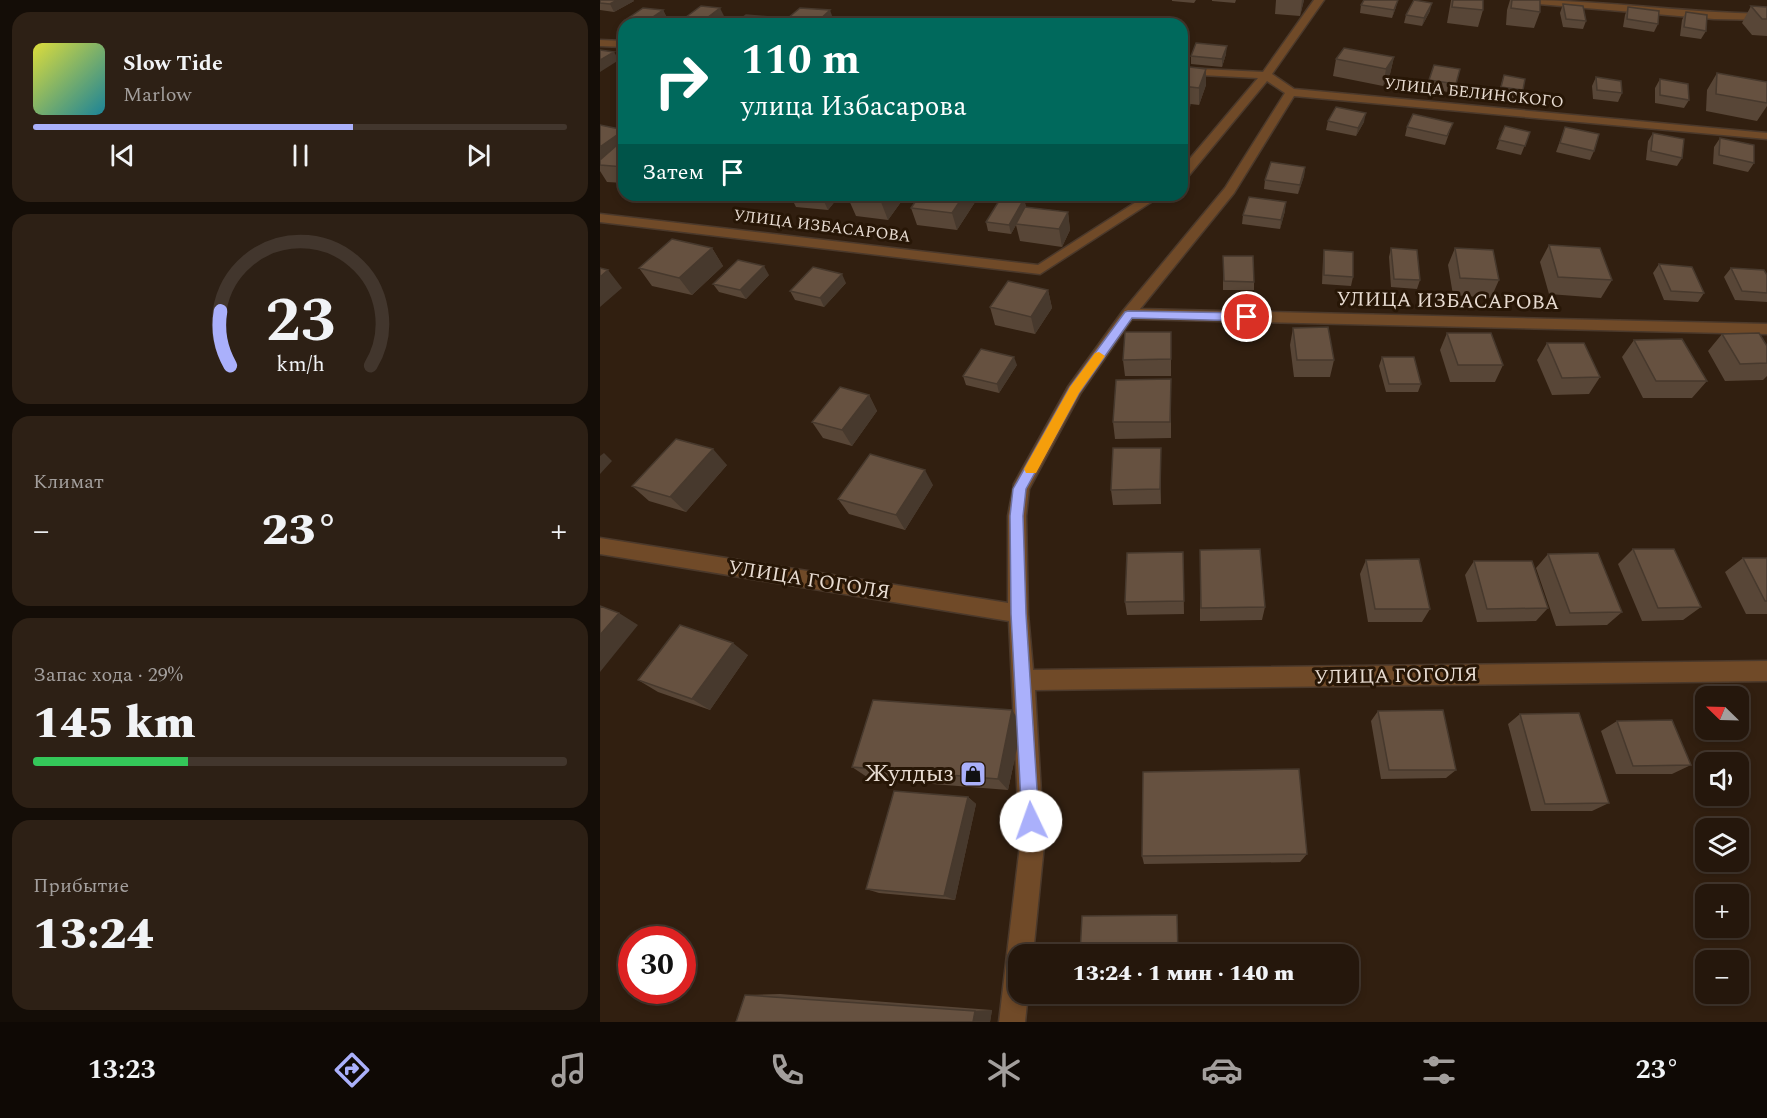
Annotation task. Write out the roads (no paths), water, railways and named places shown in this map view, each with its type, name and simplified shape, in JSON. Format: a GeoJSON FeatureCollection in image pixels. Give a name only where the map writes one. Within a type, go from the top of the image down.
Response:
{"type":"FeatureCollection","features":[{"type":"Feature","properties":{"kind":"street"},"geometry":{"type":"LineString","coordinates":[[1188,169],[1266,75],[1319,0]]}},
{"type":"Feature","properties":{"kind":"street"},"geometry":{"type":"LineString","coordinates":[[1527,0],[1714,16],[1767,17]]}},
{"type":"Feature","properties":{"kind":"street"},"geometry":{"type":"LineString","coordinates":[[600,43],[618,44]]}},
{"type":"Feature","properties":{"kind":"street"},"geometry":{"type":"LineString","coordinates":[[1188,71],[1266,75]]}},
{"type":"Feature","properties":{"kind":"street","name":"УЛИЦА БЕЛИНСКОГО"},"geometry":{"type":"LineString","coordinates":[[1266,75],[1291,92],[1767,136]]}},
{"type":"Feature","properties":{"kind":"street"},"geometry":{"type":"LineString","coordinates":[[1021,944],[1032,845],[1024,680],[1018,614],[1017,516],[1020,489],[1074,391],[1128,314],[1230,190],[1291,92]]}},
{"type":"Feature","properties":{"kind":"street","name":"УЛИЦА ИЗБАСАРОВА"},"geometry":{"type":"LineString","coordinates":[[600,218],[1040,270],[1147,201]]}},
{"type":"Feature","properties":{"kind":"street","name":"УЛИЦА ИЗБАСАРОВА"},"geometry":{"type":"LineString","coordinates":[[1128,314],[1767,329]]}},
{"type":"Feature","properties":{"kind":"street","name":"УЛИЦА ГОГОЛЯ"},"geometry":{"type":"LineString","coordinates":[[600,546],[1018,614]]}},
{"type":"Feature","properties":{"kind":"street","name":"УЛИЦА ГОГОЛЯ"},"geometry":{"type":"LineString","coordinates":[[1024,680],[1767,671]]}},
{"type":"Feature","properties":{"kind":"street"},"geometry":{"type":"LineString","coordinates":[[1012,1022],[1014,1004]]}},
{"type":"Feature","properties":{"kind":"place","name":"Жулдыз"},"geometry":{"type":"Point","coordinates":[973,774]}}]}
